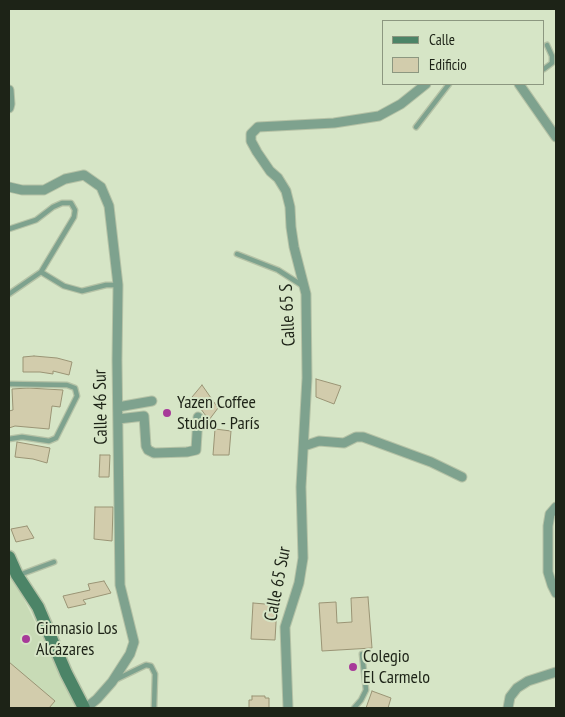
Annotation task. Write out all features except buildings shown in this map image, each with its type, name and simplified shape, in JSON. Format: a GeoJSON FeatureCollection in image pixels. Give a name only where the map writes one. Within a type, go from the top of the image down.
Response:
{"type":"FeatureCollection","features":[{"type":"Feature","properties":{"kind":"street","name":"Calle 65 S"},"geometry":{"type":"LineString","coordinates":[[303,465],[307,378],[305,287],[294,247],[290,207],[286,191],[278,178],[270,171],[251,141],[251,134],[258,127],[334,123],[378,116],[394,109],[425,85]]}},
{"type":"Feature","properties":{"kind":"street"},"geometry":{"type":"LineString","coordinates":[[520,85],[556,137]]}},
{"type":"Feature","properties":{"kind":"street"},"geometry":{"type":"LineString","coordinates":[[9,90],[9,108]]}},
{"type":"Feature","properties":{"kind":"street","name":"Calle 46 Sur"},"geometry":{"type":"LineString","coordinates":[[9,187],[22,190],[44,190],[65,179],[84,175],[101,187],[109,206],[118,284],[120,585],[134,642],[130,654],[112,682],[97,699],[85,708]]}},
{"type":"Feature","properties":{"kind":"street"},"geometry":{"type":"LineString","coordinates":[[118,407],[152,401]]}},
{"type":"Feature","properties":{"kind":"street"},"geometry":{"type":"LineString","coordinates":[[118,419],[144,416],[146,446],[148,450],[154,453],[194,452],[196,448],[198,417]]}},
{"type":"Feature","properties":{"kind":"street"},"geometry":{"type":"LineString","coordinates":[[304,446],[319,441],[344,443],[363,436],[431,462],[462,477]]}},
{"type":"Feature","properties":{"kind":"street","name":"Calle 65 Sur"},"geometry":{"type":"LineString","coordinates":[[288,708],[285,627],[299,583],[303,558],[301,486],[303,465]]}},
{"type":"Feature","properties":{"kind":"street"},"geometry":{"type":"LineString","coordinates":[[556,507],[550,514],[548,526],[548,572],[556,593]]}},
{"type":"Feature","properties":{"kind":"street"},"geometry":{"type":"LineString","coordinates":[[9,557],[38,606],[66,673],[85,708]]}},
{"type":"Feature","properties":{"kind":"street"},"geometry":{"type":"LineString","coordinates":[[508,708],[510,697],[517,688],[528,681],[556,672]]}},
{"type":"Feature","properties":{"kind":"lane"},"geometry":{"type":"LineString","coordinates":[[545,68],[552,63],[552,56],[547,45]]}},
{"type":"Feature","properties":{"kind":"lane"},"geometry":{"type":"LineString","coordinates":[[416,126],[448,85]]}},
{"type":"Feature","properties":{"kind":"lane"},"geometry":{"type":"LineString","coordinates":[[9,228],[36,220],[53,207],[62,203],[71,203],[75,210],[74,216],[42,272],[9,294]]}},
{"type":"Feature","properties":{"kind":"lane"},"geometry":{"type":"LineString","coordinates":[[237,254],[278,270],[305,287]]}},
{"type":"Feature","properties":{"kind":"lane"},"geometry":{"type":"LineString","coordinates":[[42,272],[64,286],[82,291],[118,284]]}},
{"type":"Feature","properties":{"kind":"lane"},"geometry":{"type":"LineString","coordinates":[[9,384],[67,385],[75,388],[77,396],[56,438],[49,441],[22,437],[9,439]]}},
{"type":"Feature","properties":{"kind":"lane"},"geometry":{"type":"LineString","coordinates":[[18,575],[54,562]]}},
{"type":"Feature","properties":{"kind":"lane"},"geometry":{"type":"LineString","coordinates":[[354,708],[366,690],[362,654]]}},
{"type":"Feature","properties":{"kind":"lane"},"geometry":{"type":"LineString","coordinates":[[112,682],[146,665],[151,666],[155,674],[154,708]]}},
{"type":"Feature","properties":{"kind":"shaded area","name":"Gimnasio Los Alcázares"},"geometry":{"type":"Polygon","coordinates":[[[9,569],[77,708],[9,708],[9,569]]]}},
{"type":"Feature","properties":{"kind":"place","name":"Yazen Coffee Studio - París"},"geometry":{"type":"Point","coordinates":[167,413]}},
{"type":"Feature","properties":{"kind":"place","name":"Gimnasio Los Alcázares"},"geometry":{"type":"Point","coordinates":[26,639]}},
{"type":"Feature","properties":{"kind":"place","name":"Colegio El Carmelo"},"geometry":{"type":"Point","coordinates":[353,667]}}]}
